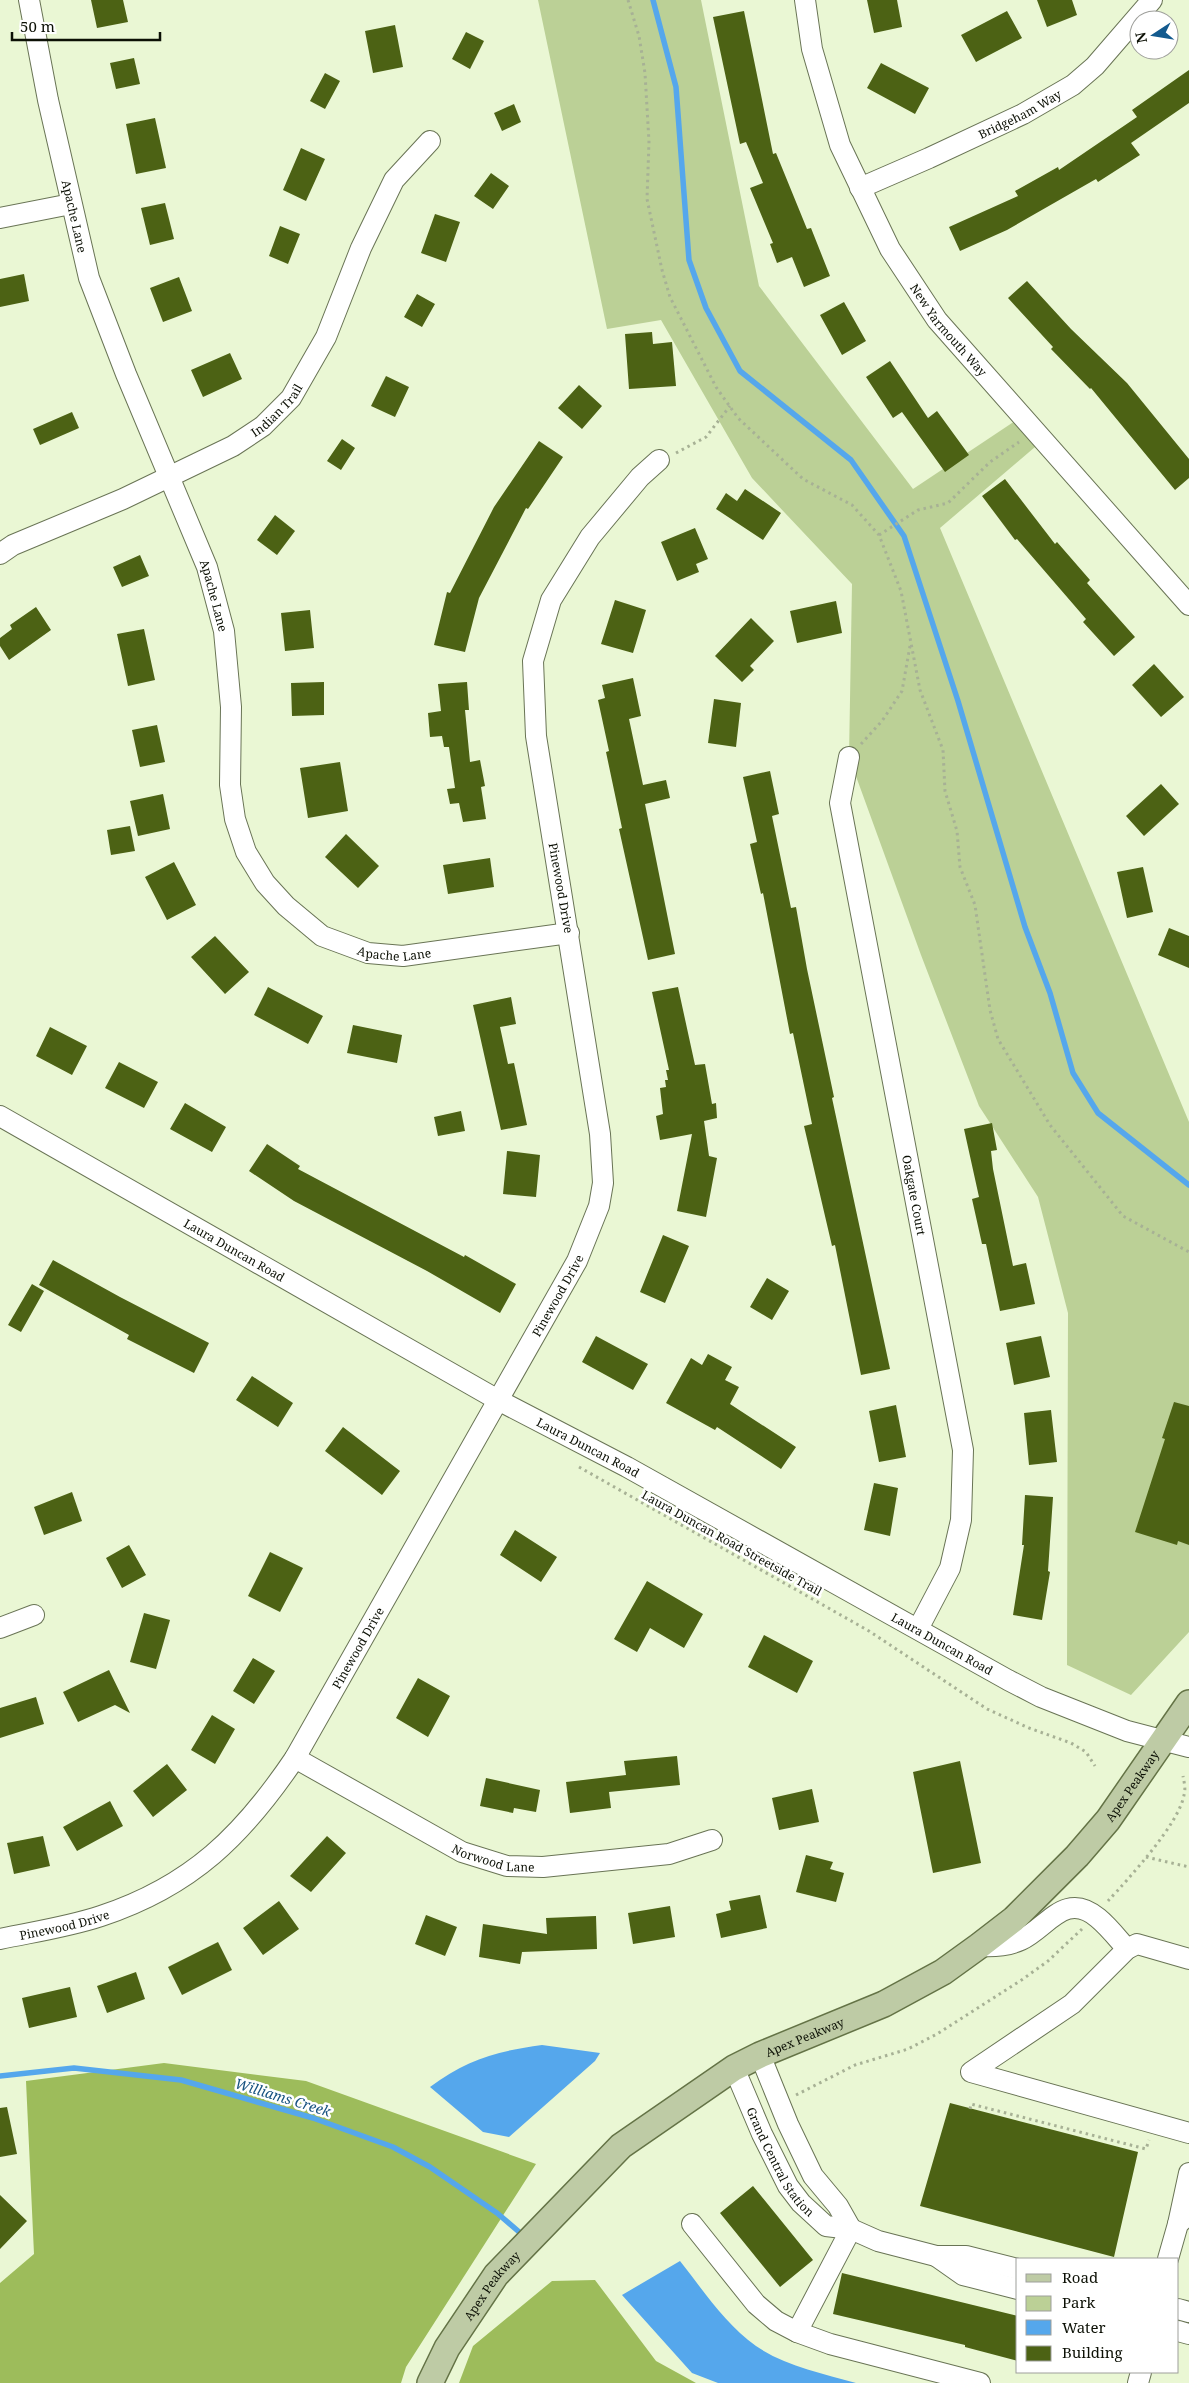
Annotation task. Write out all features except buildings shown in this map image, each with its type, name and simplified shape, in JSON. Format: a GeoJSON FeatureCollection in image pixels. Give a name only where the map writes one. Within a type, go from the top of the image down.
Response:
{"type":"FeatureCollection","features":[{"type":"Feature","properties":{"kind":"main road","name":"Apex Peakway"},"geometry":{"type":"LineString","coordinates":[[430,2383],[448,2348],[496,2275],[621,2146],[734,2068],[760,2054],[884,2004],[943,1972],[1014,1919],[1077,1856],[1108,1820],[1189,1703]]}},
{"type":"Feature","properties":{"kind":"street","name":"Apache Lane"},"geometry":{"type":"LineString","coordinates":[[28,0],[71,204],[89,278],[126,374],[207,567],[224,631],[230,707],[230,785],[235,819],[246,852],[265,883],[286,906],[322,936],[368,953],[402,956],[569,933]]}},
{"type":"Feature","properties":{"kind":"street","name":"New Yarmouth Way"},"geometry":{"type":"LineString","coordinates":[[805,0],[812,49],[840,145],[890,249],[937,320],[1189,605]]}},
{"type":"Feature","properties":{"kind":"street","name":"Bridgeham Way"},"geometry":{"type":"LineString","coordinates":[[860,188],[1023,114],[1073,86],[1095,66],[1152,0]]}},
{"type":"Feature","properties":{"kind":"street","name":"Indian Trail"},"geometry":{"type":"LineString","coordinates":[[0,554],[13,545],[124,499],[170,477],[233,446],[264,426],[291,398],[326,337],[361,248],[394,180],[430,141]]}},
{"type":"Feature","properties":{"kind":"street"},"geometry":{"type":"LineString","coordinates":[[0,218],[71,204]]}},
{"type":"Feature","properties":{"kind":"street","name":"Pinewood Drive"},"geometry":{"type":"LineString","coordinates":[[0,1939],[100,1916],[164,1888],[197,1868],[225,1845],[269,1797],[295,1758],[577,1261],[596,1212],[603,1183],[600,1134],[536,736],[533,662],[551,600],[590,537],[640,477],[659,460]]}},
{"type":"Feature","properties":{"kind":"street","name":"Oakgate Court"},"geometry":{"type":"LineString","coordinates":[[849,757],[840,803],[963,1450],[961,1520],[950,1568],[918,1629]]}},
{"type":"Feature","properties":{"kind":"street","name":"Laura Duncan Road"},"geometry":{"type":"LineString","coordinates":[[0,1116],[498,1400],[627,1467],[1041,1697],[1126,1731],[1189,1747]]}},
{"type":"Feature","properties":{"kind":"street"},"geometry":{"type":"LineString","coordinates":[[0,1628],[34,1615]]}},
{"type":"Feature","properties":{"kind":"street","name":"Norwood Lane"},"geometry":{"type":"LineString","coordinates":[[295,1758],[462,1852],[507,1866],[544,1867],[669,1854],[712,1840]]}},
{"type":"Feature","properties":{"kind":"street"},"geometry":{"type":"LineString","coordinates":[[979,1946],[998,1947],[1022,1940],[1054,1914],[1070,1908],[1087,1910],[1097,1917],[1127,1950]]}},
{"type":"Feature","properties":{"kind":"street"},"geometry":{"type":"LineString","coordinates":[[1189,1959],[1137,1944],[1127,1950],[1072,2004],[971,2072],[1189,2133]]}},
{"type":"Feature","properties":{"kind":"street","name":"Grand Central Station"},"geometry":{"type":"LineString","coordinates":[[760,2054],[788,2124],[812,2176],[838,2206],[851,2230]]}},
{"type":"Feature","properties":{"kind":"street","name":"Grand Central Station"},"geometry":{"type":"LineString","coordinates":[[734,2068],[762,2134],[788,2186],[807,2210],[826,2226],[851,2230],[878,2241],[936,2256],[966,2256],[1016,2268]]}},
{"type":"Feature","properties":{"kind":"street"},"geometry":{"type":"LineString","coordinates":[[1168,2258],[1184,2220],[1189,2173]]}},
{"type":"Feature","properties":{"kind":"street"},"geometry":{"type":"LineString","coordinates":[[692,2224],[756,2304],[776,2321],[796,2332],[830,2344],[980,2383]]}},
{"type":"Feature","properties":{"kind":"street"},"geometry":{"type":"LineString","coordinates":[[796,2332],[851,2230]]}},
{"type":"Feature","properties":{"kind":"street","name":"Grand Central Station"},"geometry":{"type":"LineString","coordinates":[[936,2256],[963,2275],[1016,2288]]}},
{"type":"Feature","properties":{"kind":"path"},"geometry":{"type":"LineString","coordinates":[[628,0],[639,36],[645,73],[649,142],[646,199],[670,297],[702,356],[716,387],[738,418],[804,479],[852,505],[879,535],[901,591],[920,690],[943,750],[945,791],[957,831],[960,867],[975,905],[990,1010],[998,1039],[1050,1124],[1123,1216],[1189,1252]]}},
{"type":"Feature","properties":{"kind":"path"},"geometry":{"type":"LineString","coordinates":[[659,460],[706,437],[730,406]]}},
{"type":"Feature","properties":{"kind":"path"},"geometry":{"type":"LineString","coordinates":[[879,535],[918,510],[948,502],[990,462],[1034,431]]}},
{"type":"Feature","properties":{"kind":"path"},"geometry":{"type":"LineString","coordinates":[[849,757],[882,721],[902,691],[911,643]]}},
{"type":"Feature","properties":{"kind":"path","name":"Laura Duncan Road Streetside Trail"},"geometry":{"type":"LineString","coordinates":[[577,1466],[869,1631],[987,1710],[1028,1728],[1071,1743],[1086,1752],[1094,1766]]}},
{"type":"Feature","properties":{"kind":"path"},"geometry":{"type":"LineString","coordinates":[[1106,1904],[1146,1857],[1182,1805],[1185,1793],[1183,1776]]}},
{"type":"Feature","properties":{"kind":"path"},"geometry":{"type":"LineString","coordinates":[[1146,1857],[1189,1867]]}},
{"type":"Feature","properties":{"kind":"path"},"geometry":{"type":"LineString","coordinates":[[795,2095],[855,2065],[908,2049],[937,2034],[1023,1979],[1048,1960],[1083,1928]]}},
{"type":"Feature","properties":{"kind":"path"},"geometry":{"type":"LineString","coordinates":[[970,2108],[971,2104],[1146,2149],[1150,2137]]}},
{"type":"Feature","properties":{"kind":"green space"},"geometry":{"type":"Polygon","coordinates":[[[538,0],[701,0],[759,286],[913,489],[1021,417],[1042,441],[940,528],[1189,1122],[1189,1632],[1131,1695],[1067,1665],[1068,1313],[1038,1197],[979,1106],[921,955],[849,757],[852,584],[752,478],[661,320],[607,329],[538,0]]]}},
{"type":"Feature","properties":{"kind":"green space"},"geometry":{"type":"Polygon","coordinates":[[[164,2063],[306,2081],[536,2164],[406,2367],[401,2383],[0,2383],[0,2283],[34,2254],[26,2081],[164,2063]]]}},
{"type":"Feature","properties":{"kind":"green space"},"geometry":{"type":"Polygon","coordinates":[[[595,2280],[656,2361],[696,2383],[459,2383],[473,2346],[552,2281],[595,2280]]]}},
{"type":"Feature","properties":{"kind":"water"},"geometry":{"type":"Polygon","coordinates":[[[542,2045],[600,2053],[595,2061],[509,2137],[483,2132],[430,2087],[469,2063],[511,2050],[542,2045]]]}},
{"type":"Feature","properties":{"kind":"water"},"geometry":{"type":"Polygon","coordinates":[[[680,2261],[724,2317],[756,2346],[791,2364],[856,2383],[718,2383],[692,2373],[622,2295],[680,2261]]]}},
{"type":"Feature","properties":{"kind":"waterway"},"geometry":{"type":"LineString","coordinates":[[653,0],[676,87],[689,260],[706,308],[740,371],[851,460],[904,536],[958,701],[1025,927],[1050,993],[1073,1073],[1098,1113],[1189,1185]]}},
{"type":"Feature","properties":{"kind":"waterway","name":"Williams Creek"},"geometry":{"type":"LineString","coordinates":[[0,2076],[74,2068],[181,2080],[313,2118],[393,2147],[430,2167],[497,2213],[525,2237]]}}]}
